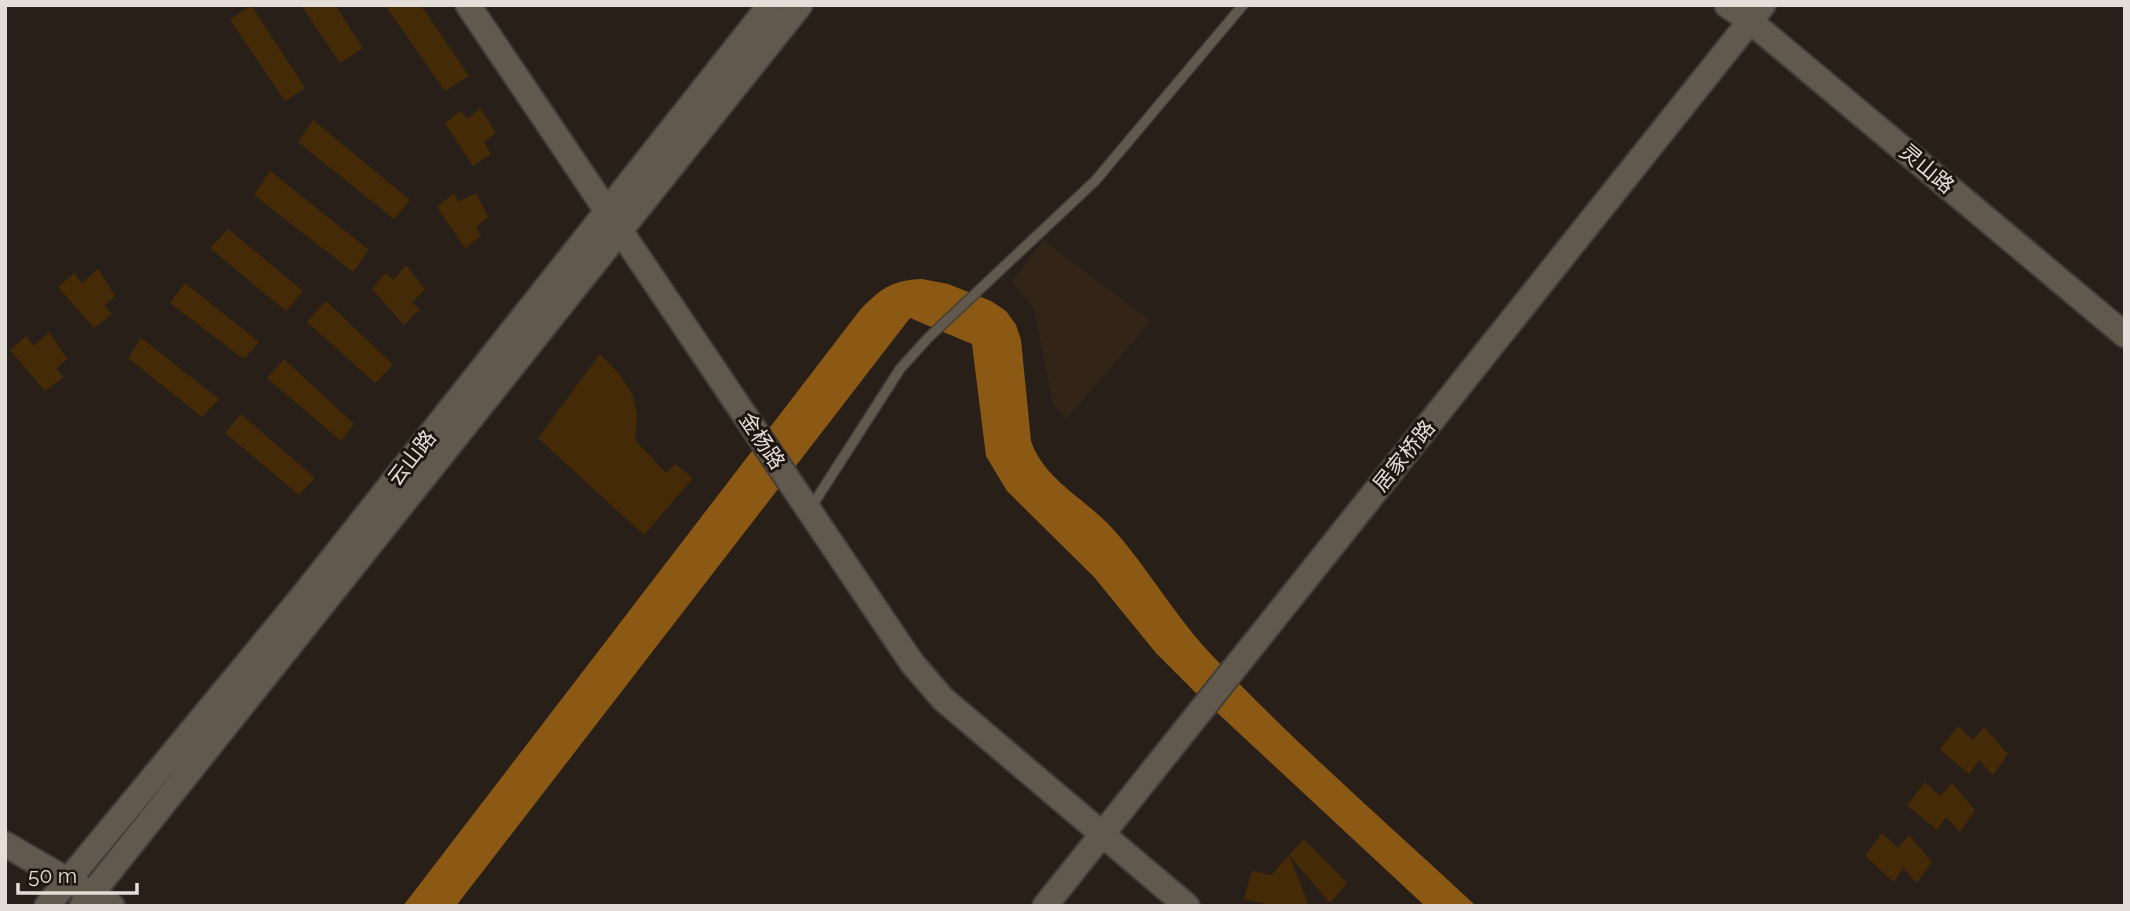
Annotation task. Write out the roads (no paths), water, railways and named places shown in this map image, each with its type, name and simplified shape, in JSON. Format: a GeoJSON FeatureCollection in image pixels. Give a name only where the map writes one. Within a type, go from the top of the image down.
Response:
{"type":"FeatureCollection","features":[{"type":"Feature","properties":{"kind":"street","name":"金杨路"},"geometry":{"type":"LineString","coordinates":[[468,5],[912,663],[943,699],[1186,906]]}},
{"type":"Feature","properties":{"kind":"street","name":"云山路"},"geometry":{"type":"LineString","coordinates":[[95,902],[613,221],[770,5]]}},
{"type":"Feature","properties":{"kind":"street","name":"云山路"},"geometry":{"type":"LineString","coordinates":[[47,906],[613,221],[800,5]]}},
{"type":"Feature","properties":{"kind":"street","name":"灵山路"},"geometry":{"type":"LineString","coordinates":[[1727,5],[1756,13],[2125,335]]}},
{"type":"Feature","properties":{"kind":"street","name":"居家桥路"},"geometry":{"type":"LineString","coordinates":[[1045,906],[1756,13]]}},
{"type":"Feature","properties":{"kind":"street"},"geometry":{"type":"LineString","coordinates":[[5,844],[68,881],[95,902]]}},
{"type":"Feature","properties":{"kind":"lane"},"geometry":{"type":"LineString","coordinates":[[803,502],[900,369],[928,338],[1095,181],[1243,5]]}}]}
